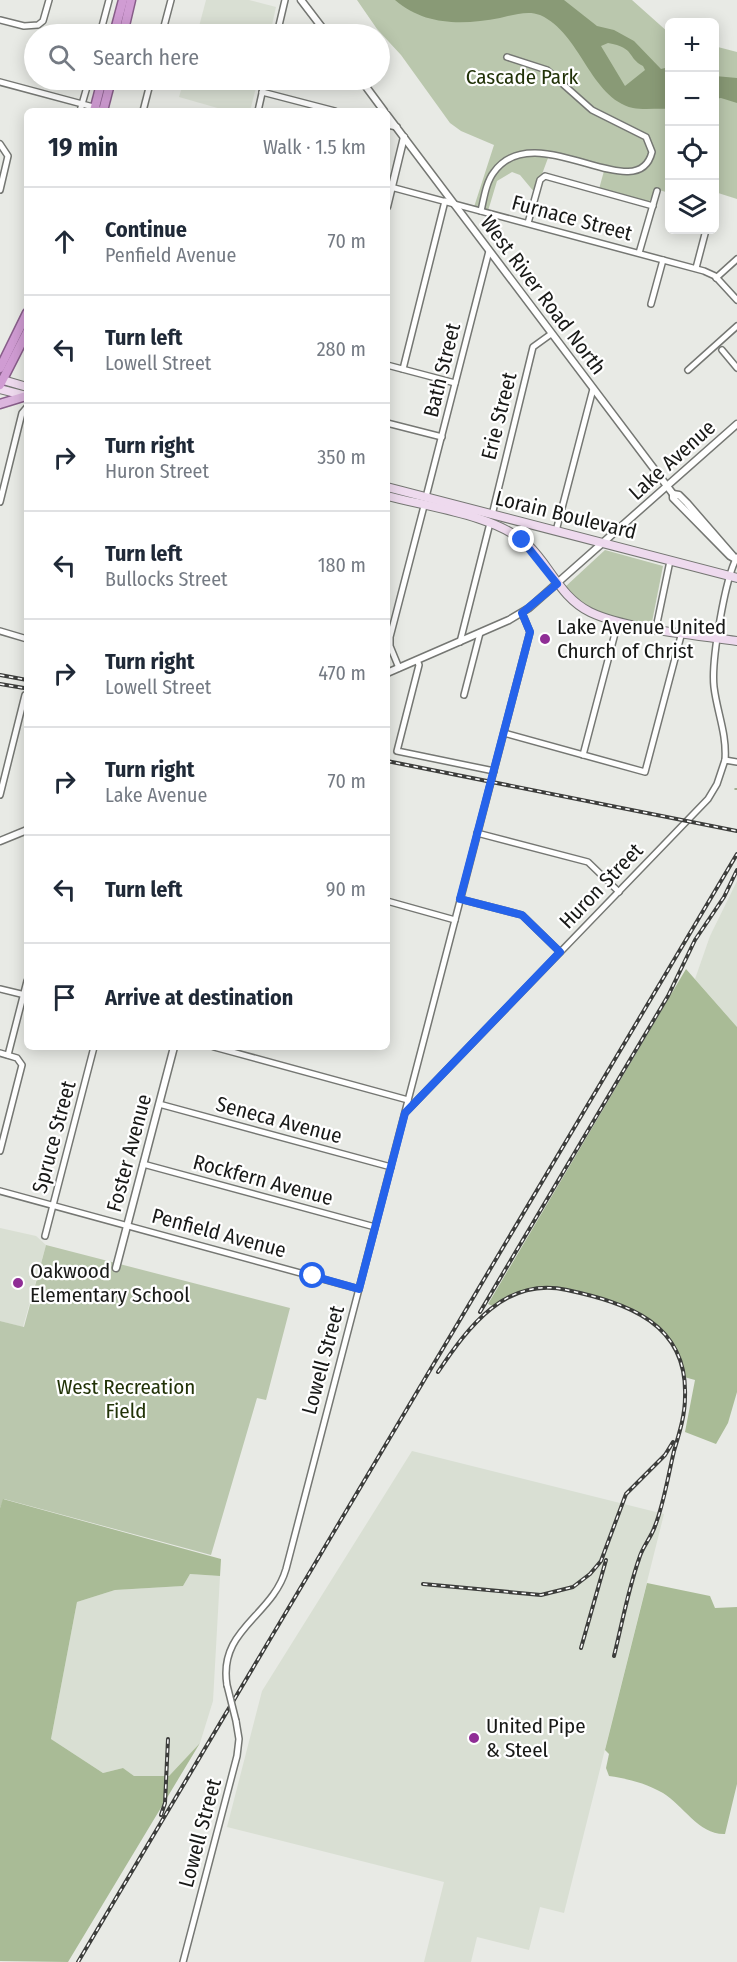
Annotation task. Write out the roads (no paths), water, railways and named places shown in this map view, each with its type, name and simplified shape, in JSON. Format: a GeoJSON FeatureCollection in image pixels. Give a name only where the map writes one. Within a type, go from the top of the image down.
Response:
{"type":"FeatureCollection","features":[{"type":"Feature","properties":{"kind":"highway"},"geometry":{"type":"LineString","coordinates":[[117,24],[123,0]]}},
{"type":"Feature","properties":{"kind":"highway"},"geometry":{"type":"LineString","coordinates":[[125,24],[131,0]]}},
{"type":"Feature","properties":{"kind":"highway"},"geometry":{"type":"LineString","coordinates":[[101,108],[102,90]]}},
{"type":"Feature","properties":{"kind":"highway"},"geometry":{"type":"LineString","coordinates":[[102,108],[108,90]]}},
{"type":"Feature","properties":{"kind":"highway"},"geometry":{"type":"LineString","coordinates":[[0,368],[24,319]]}},
{"type":"Feature","properties":{"kind":"highway"},"geometry":{"type":"LineString","coordinates":[[1,384],[24,338]]}},
{"type":"Feature","properties":{"kind":"highway"},"geometry":{"type":"LineString","coordinates":[[0,359],[8,352]]}},
{"type":"Feature","properties":{"kind":"main road"},"geometry":{"type":"LineString","coordinates":[[1,384],[24,387]]}},
{"type":"Feature","properties":{"kind":"main road"},"geometry":{"type":"LineString","coordinates":[[1,384],[24,395]]}},
{"type":"Feature","properties":{"kind":"main road"},"geometry":{"type":"LineString","coordinates":[[0,404],[24,397]]}},
{"type":"Feature","properties":{"kind":"main road","name":"Lorain Boulevard"},"geometry":{"type":"LineString","coordinates":[[390,488],[425,501],[491,519],[556,531],[734,577]]}},
{"type":"Feature","properties":{"kind":"main road","name":"Lorain Boulevard"},"geometry":{"type":"LineString","coordinates":[[390,496],[425,501]]}},
{"type":"Feature","properties":{"kind":"main road","name":"Lorain Boulevard"},"geometry":{"type":"LineString","coordinates":[[491,519],[522,540],[557,584]]}},
{"type":"Feature","properties":{"kind":"main road"},"geometry":{"type":"LineString","coordinates":[[557,584],[580,606],[618,622],[737,641]]}},
{"type":"Feature","properties":{"kind":"street"},"geometry":{"type":"LineString","coordinates":[[40,24],[49,0]]}},
{"type":"Feature","properties":{"kind":"street"},"geometry":{"type":"LineString","coordinates":[[103,24],[109,0]]}},
{"type":"Feature","properties":{"kind":"street"},"geometry":{"type":"LineString","coordinates":[[165,24],[171,0]]}},
{"type":"Feature","properties":{"kind":"street"},"geometry":{"type":"LineString","coordinates":[[279,24],[285,0]]}},
{"type":"Feature","properties":{"kind":"street"},"geometry":{"type":"LineString","coordinates":[[301,0],[319,24]]}},
{"type":"Feature","properties":{"kind":"street"},"geometry":{"type":"LineString","coordinates":[[0,20],[24,26]]}},
{"type":"Feature","properties":{"kind":"street"},"geometry":{"type":"LineString","coordinates":[[481,211],[494,172],[503,162],[516,155],[542,154],[568,157],[622,173],[641,167],[649,161],[652,152],[651,143],[645,136],[592,110],[550,72],[507,57]]}},
{"type":"Feature","properties":{"kind":"street"},"geometry":{"type":"LineString","coordinates":[[0,82],[24,88]]}},
{"type":"Feature","properties":{"kind":"street"},"geometry":{"type":"LineString","coordinates":[[30,90],[95,108]]}},
{"type":"Feature","properties":{"kind":"street"},"geometry":{"type":"LineString","coordinates":[[81,108],[86,90]]}},
{"type":"Feature","properties":{"kind":"street"},"geometry":{"type":"LineString","coordinates":[[144,108],[148,90]]}},
{"type":"Feature","properties":{"kind":"street"},"geometry":{"type":"LineString","coordinates":[[368,90],[382,108]]}},
{"type":"Feature","properties":{"kind":"street"},"geometry":{"type":"LineString","coordinates":[[259,108],[262,92],[323,108]]}},
{"type":"Feature","properties":{"kind":"street","name":"West River Road North"},"geometry":{"type":"LineString","coordinates":[[390,119],[666,487],[673,494],[679,495],[695,510],[736,558]]}},
{"type":"Feature","properties":{"kind":"street"},"geometry":{"type":"LineString","coordinates":[[390,126],[397,128]]}},
{"type":"Feature","properties":{"kind":"street"},"geometry":{"type":"LineString","coordinates":[[390,183],[404,137]]}},
{"type":"Feature","properties":{"kind":"street"},"geometry":{"type":"LineString","coordinates":[[0,144],[8,156],[0,190]]}},
{"type":"Feature","properties":{"kind":"street"},"geometry":{"type":"LineString","coordinates":[[528,224],[543,177],[653,206]]}},
{"type":"Feature","properties":{"kind":"street","name":"Furnace Street"},"geometry":{"type":"LineString","coordinates":[[390,186],[696,268],[716,278],[737,300]]}},
{"type":"Feature","properties":{"kind":"street"},"geometry":{"type":"LineString","coordinates":[[639,253],[657,191]]}},
{"type":"Feature","properties":{"kind":"street"},"geometry":{"type":"LineString","coordinates":[[403,369],[445,201]]}},
{"type":"Feature","properties":{"kind":"street"},"geometry":{"type":"LineString","coordinates":[[696,268],[705,234]]}},
{"type":"Feature","properties":{"kind":"street","name":"Bath Street"},"geometry":{"type":"LineString","coordinates":[[399,668],[390,640],[489,251]]}},
{"type":"Feature","properties":{"kind":"street"},"geometry":{"type":"LineString","coordinates":[[716,278],[737,259]]}},
{"type":"Feature","properties":{"kind":"street"},"geometry":{"type":"LineString","coordinates":[[651,304],[663,260]]}},
{"type":"Feature","properties":{"kind":"street"},"geometry":{"type":"LineString","coordinates":[[688,370],[737,326]]}},
{"type":"Feature","properties":{"kind":"street","name":"Erie Street"},"geometry":{"type":"LineString","coordinates":[[460,642],[533,347],[551,333]]}},
{"type":"Feature","properties":{"kind":"street"},"geometry":{"type":"LineString","coordinates":[[722,350],[737,368]]}},
{"type":"Feature","properties":{"kind":"street"},"geometry":{"type":"LineString","coordinates":[[390,366],[455,383]]}},
{"type":"Feature","properties":{"kind":"street"},"geometry":{"type":"LineString","coordinates":[[556,531],[593,389]]}},
{"type":"Feature","properties":{"kind":"street"},"geometry":{"type":"LineString","coordinates":[[0,502],[24,411]]}},
{"type":"Feature","properties":{"kind":"street"},"geometry":{"type":"LineString","coordinates":[[390,424],[442,437]]}},
{"type":"Feature","properties":{"kind":"street","name":"Lake Avenue"},"geometry":{"type":"LineString","coordinates":[[390,672],[522,613],[737,424]]}},
{"type":"Feature","properties":{"kind":"street"},"geometry":{"type":"LineString","coordinates":[[736,558],[734,577],[717,638],[713,683],[725,735],[725,760],[737,762]]}},
{"type":"Feature","properties":{"kind":"street"},"geometry":{"type":"LineString","coordinates":[[656,628],[670,561]]}},
{"type":"Feature","properties":{"kind":"street","name":"Lowell Street"},"geometry":{"type":"LineString","coordinates":[[183,1962],[237,1756],[239,1739],[225,1666],[233,1642],[270,1601],[284,1576],[530,632],[522,613]]}},
{"type":"Feature","properties":{"kind":"street"},"geometry":{"type":"LineString","coordinates":[[583,755],[618,622]]}},
{"type":"Feature","properties":{"kind":"street"},"geometry":{"type":"LineString","coordinates":[[0,632],[24,638]]}},
{"type":"Feature","properties":{"kind":"street"},"geometry":{"type":"LineString","coordinates":[[504,733],[645,772],[682,632]]}},
{"type":"Feature","properties":{"kind":"street"},"geometry":{"type":"LineString","coordinates":[[464,695],[480,633]]}},
{"type":"Feature","properties":{"kind":"street"},"geometry":{"type":"LineString","coordinates":[[417,660],[419,665],[397,751],[494,771]]}},
{"type":"Feature","properties":{"kind":"street"},"geometry":{"type":"LineString","coordinates":[[0,795],[24,698]]}},
{"type":"Feature","properties":{"kind":"street","name":"Huron Street"},"geometry":{"type":"LineString","coordinates":[[405,1113],[708,799],[717,784],[725,760]]}},
{"type":"Feature","properties":{"kind":"street"},"geometry":{"type":"LineString","coordinates":[[0,841],[24,831]]}},
{"type":"Feature","properties":{"kind":"street"},"geometry":{"type":"LineString","coordinates":[[477,833],[588,862],[619,892]]}},
{"type":"Feature","properties":{"kind":"street"},"geometry":{"type":"LineString","coordinates":[[460,899],[522,915],[560,952]]}},
{"type":"Feature","properties":{"kind":"street"},"geometry":{"type":"LineString","coordinates":[[390,903],[455,920]]}},
{"type":"Feature","properties":{"kind":"street"},"geometry":{"type":"LineString","coordinates":[[0,989],[24,995]]}},
{"type":"Feature","properties":{"kind":"street"},"geometry":{"type":"LineString","coordinates":[[8,1055],[24,999]]}},
{"type":"Feature","properties":{"kind":"street","name":"Spruce Street"},"geometry":{"type":"LineString","coordinates":[[45,1236],[93,1050]]}},
{"type":"Feature","properties":{"kind":"street","name":"Foster Avenue"},"geometry":{"type":"LineString","coordinates":[[116,1268],[173,1050]]}},
{"type":"Feature","properties":{"kind":"street"},"geometry":{"type":"LineString","coordinates":[[225,1050],[408,1100]]}},
{"type":"Feature","properties":{"kind":"street"},"geometry":{"type":"LineString","coordinates":[[0,1053],[20,1060],[22,1065],[0,1151]]}},
{"type":"Feature","properties":{"kind":"street","name":"Seneca Avenue"},"geometry":{"type":"LineString","coordinates":[[159,1104],[391,1167]]}},
{"type":"Feature","properties":{"kind":"street","name":"Rockfern Avenue"},"geometry":{"type":"LineString","coordinates":[[143,1164],[375,1227]]}},
{"type":"Feature","properties":{"kind":"street","name":"Penfield Avenue"},"geometry":{"type":"LineString","coordinates":[[0,1191],[359,1289]]}},
{"type":"Feature","properties":{"kind":"railway"},"geometry":{"type":"LineString","coordinates":[[0,675],[24,679]]}},
{"type":"Feature","properties":{"kind":"railway"},"geometry":{"type":"LineString","coordinates":[[0,684],[24,688]]}},
{"type":"Feature","properties":{"kind":"railway"},"geometry":{"type":"LineString","coordinates":[[390,762],[737,831]]}},
{"type":"Feature","properties":{"kind":"railway"},"geometry":{"type":"LineString","coordinates":[[78,1962],[737,854]]}},
{"type":"Feature","properties":{"kind":"railway"},"geometry":{"type":"LineString","coordinates":[[480,1312],[668,996],[695,940],[724,897],[737,870]]}},
{"type":"Feature","properties":{"kind":"railway"},"geometry":{"type":"LineString","coordinates":[[438,1372],[462,1338],[491,1309],[507,1298],[525,1291],[545,1288],[589,1295],[631,1310],[650,1321],[665,1334],[676,1351],[683,1372],[685,1397],[683,1418],[661,1508],[635,1571],[614,1656]]}},
{"type":"Feature","properties":{"kind":"railway"},"geometry":{"type":"LineString","coordinates":[[423,1584],[541,1595],[573,1587],[590,1574],[601,1561],[626,1494],[665,1455],[673,1442]]}},
{"type":"Feature","properties":{"kind":"railway"},"geometry":{"type":"LineString","coordinates":[[581,1648],[606,1560]]}},
{"type":"Feature","properties":{"kind":"railway"},"geometry":{"type":"LineString","coordinates":[[161,1815],[165,1803],[168,1739]]}},
{"type":"Feature","properties":{"kind":"place","name":"Lake Avenue United Church of Christ"},"geometry":{"type":"Point","coordinates":[545,639]}},
{"type":"Feature","properties":{"kind":"place","name":"Oakwood Elementary School"},"geometry":{"type":"Point","coordinates":[18,1283]}},
{"type":"Feature","properties":{"kind":"place","name":"United Pipe & Steel"},"geometry":{"type":"Point","coordinates":[474,1738]}},
{"type":"Feature","properties":{"kind":"park label","name":"Cascade Park"},"geometry":{"type":"Point","coordinates":[522,77]}},
{"type":"Feature","properties":{"kind":"park label","name":"West Recreation Field"},"geometry":{"type":"Point","coordinates":[126,1399]}}]}
